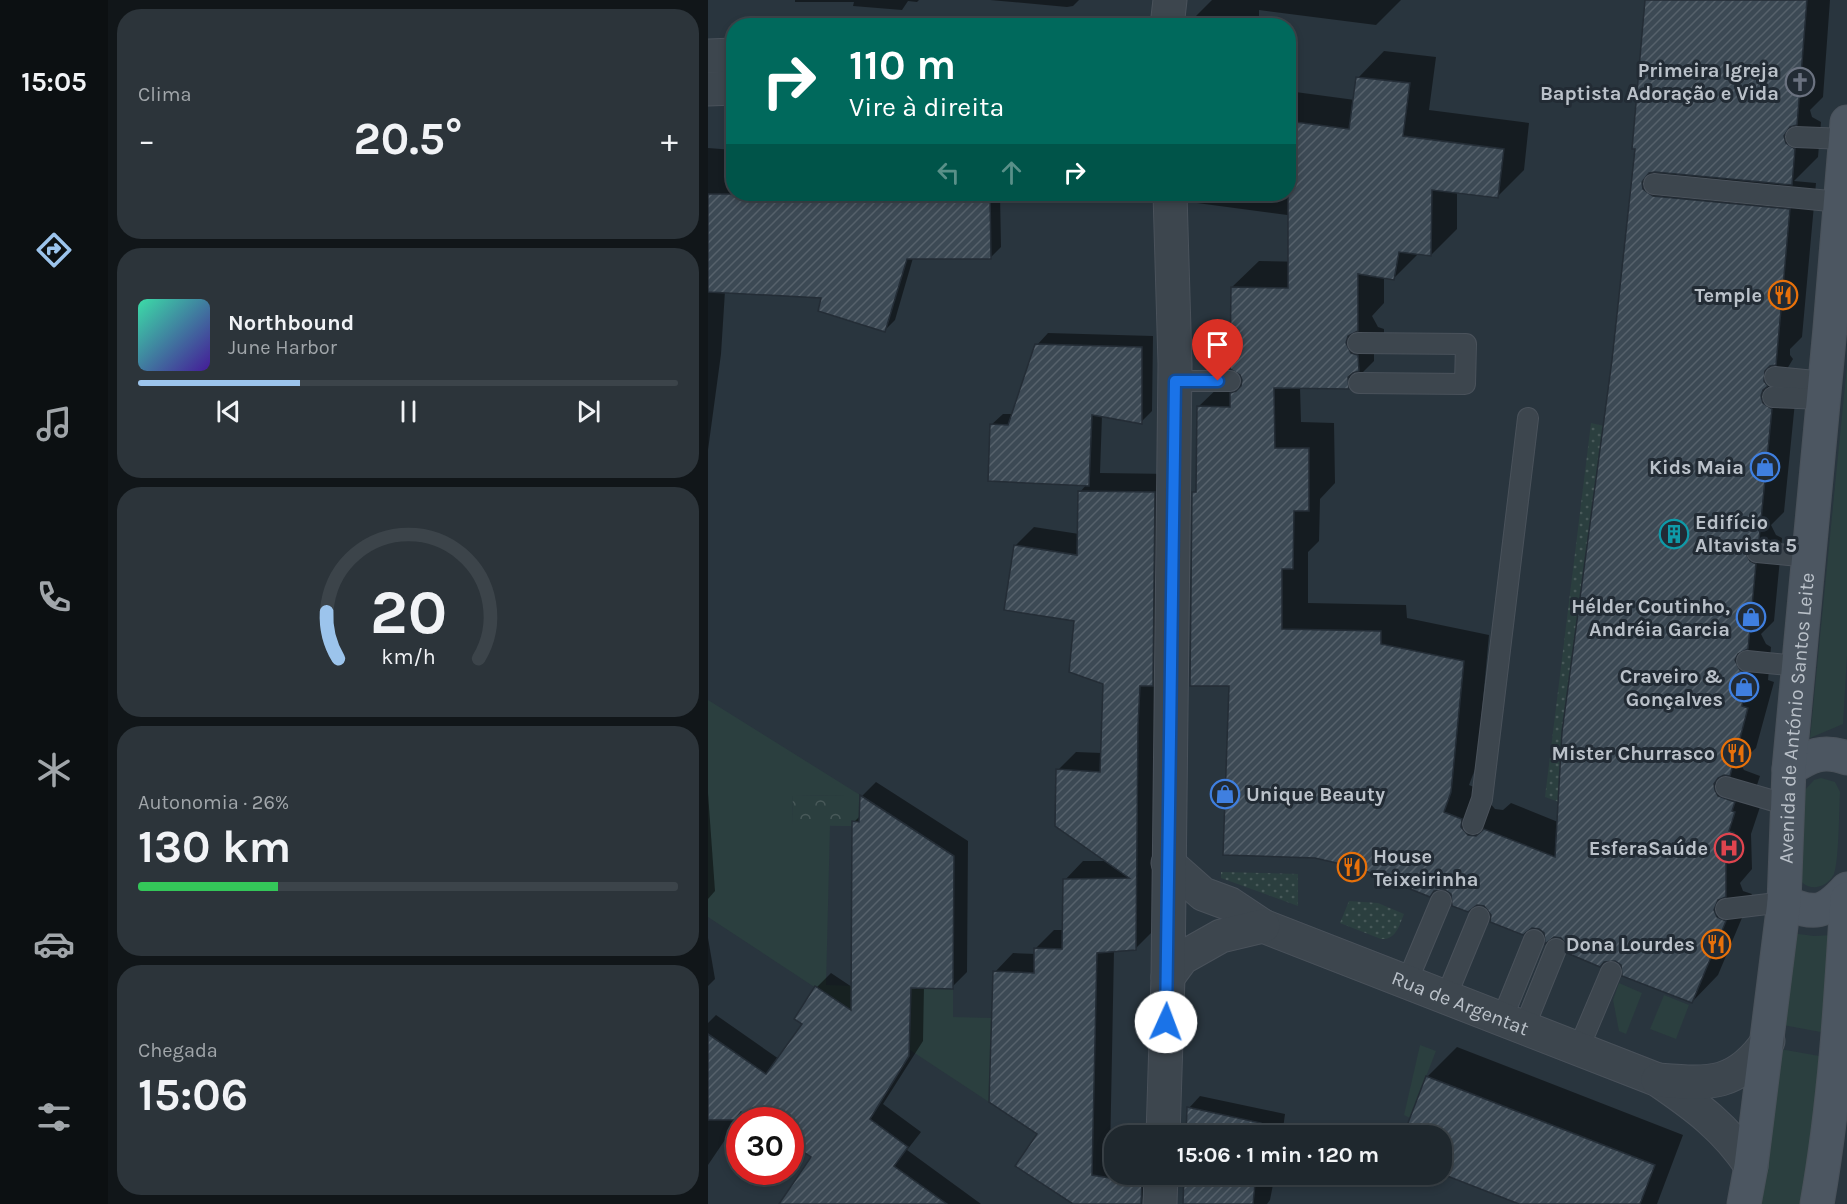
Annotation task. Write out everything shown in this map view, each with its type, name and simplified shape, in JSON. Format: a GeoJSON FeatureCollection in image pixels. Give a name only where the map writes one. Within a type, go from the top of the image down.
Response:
{"type":"FeatureCollection","features":[{"type":"Feature","properties":{"kind":"main road","name":"Avenida de António Santos Leite"},"geometry":{"type":"LineString","coordinates":[[1744,1204],[1768,1041],[1784,902],[1789,769],[1846,131]]}},
{"type":"Feature","properties":{"kind":"main road"},"geometry":{"type":"LineString","coordinates":[[1789,769],[1810,757],[1826,753],[1847,758]]}},
{"type":"Feature","properties":{"kind":"main road"},"geometry":{"type":"LineString","coordinates":[[1784,902],[1813,912],[1832,906],[1847,890]]}},
{"type":"Feature","properties":{"kind":"main road"},"geometry":{"type":"LineString","coordinates":[[1817,1204],[1828,1145],[1838,1044],[1847,899]]}},
{"type":"Feature","properties":{"kind":"street"},"geometry":{"type":"LineString","coordinates":[[1168,18],[1170,0]]}},
{"type":"Feature","properties":{"kind":"street"},"geometry":{"type":"LineString","coordinates":[[708,56],[726,55]]}},
{"type":"Feature","properties":{"kind":"street"},"geometry":{"type":"LineString","coordinates":[[708,89],[726,88]]}},
{"type":"Feature","properties":{"kind":"street"},"geometry":{"type":"LineString","coordinates":[[1163,1125],[1168,977],[1175,381],[1170,201]]}},
{"type":"Feature","properties":{"kind":"street","name":"Rua de Argentat"},"geometry":{"type":"LineString","coordinates":[[1168,863],[1203,894],[1230,904],[1263,926],[1658,1080],[1712,1119],[1730,1137],[1751,1166]]}},
{"type":"Feature","properties":{"kind":"street"},"geometry":{"type":"LineString","coordinates":[[1168,977],[1182,958],[1221,936],[1263,926]]}},
{"type":"Feature","properties":{"kind":"street","name":"Rua de Argentat"},"geometry":{"type":"LineString","coordinates":[[1658,1080],[1693,1083],[1722,1080],[1737,1073],[1755,1059],[1768,1041]]}},
{"type":"Feature","properties":{"kind":"street"},"geometry":{"type":"LineString","coordinates":[[1160,1204],[1161,1185]]}},
{"type":"Feature","properties":{"kind":"lane"},"geometry":{"type":"LineString","coordinates":[[1796,137],[1846,131]]}},
{"type":"Feature","properties":{"kind":"lane"},"geometry":{"type":"LineString","coordinates":[[1654,184],[1840,201]]}},
{"type":"Feature","properties":{"kind":"lane"},"geometry":{"type":"LineString","coordinates":[[1358,343],[1466,344],[1465,384],[1359,383]]}},
{"type":"Feature","properties":{"kind":"lane"},"geometry":{"type":"LineString","coordinates":[[1775,377],[1824,391]]}},
{"type":"Feature","properties":{"kind":"lane"},"geometry":{"type":"LineString","coordinates":[[1175,381],[1230,381]]}},
{"type":"Feature","properties":{"kind":"lane"},"geometry":{"type":"LineString","coordinates":[[1773,397],[1824,391]]}},
{"type":"Feature","properties":{"kind":"lane"},"geometry":{"type":"LineString","coordinates":[[1473,824],[1482,799],[1528,418]]}},
{"type":"Feature","properties":{"kind":"lane"},"geometry":{"type":"LineString","coordinates":[[1757,552],[1809,556]]}},
{"type":"Feature","properties":{"kind":"lane"},"geometry":{"type":"LineString","coordinates":[[1747,661],[1798,666]]}},
{"type":"Feature","properties":{"kind":"lane"},"geometry":{"type":"LineString","coordinates":[[1726,787],[1788,805]]}},
{"type":"Feature","properties":{"kind":"lane"},"geometry":{"type":"LineString","coordinates":[[1407,982],[1440,901]]}},
{"type":"Feature","properties":{"kind":"lane"},"geometry":{"type":"LineString","coordinates":[[1726,909],[1784,902]]}},
{"type":"Feature","properties":{"kind":"lane"},"geometry":{"type":"LineString","coordinates":[[1446,997],[1479,917]]}},
{"type":"Feature","properties":{"kind":"lane"},"geometry":{"type":"LineString","coordinates":[[1513,1023],[1534,940]]}},
{"type":"Feature","properties":{"kind":"lane"},"geometry":{"type":"LineString","coordinates":[[1513,1023],[1556,948]]}},
{"type":"Feature","properties":{"kind":"lane"},"geometry":{"type":"LineString","coordinates":[[1578,1050],[1611,972]]}},
{"type":"Feature","properties":{"kind":"green space"},"geometry":{"type":"Polygon","coordinates":[[[1847,365],[1847,656],[1843,724],[1810,738],[1847,365]]]}},
{"type":"Feature","properties":{"kind":"green space"},"geometry":{"type":"Polygon","coordinates":[[[1591,423],[1604,426],[1562,732],[1559,802],[1545,797],[1591,423]]]}},
{"type":"Feature","properties":{"kind":"green space"},"geometry":{"type":"Polygon","coordinates":[[[708,700],[860,795],[859,822],[853,821],[852,826],[844,826],[844,796],[793,795],[792,824],[830,825],[826,985],[953,989],[953,1017],[992,1018],[989,1102],[708,917],[708,700]]]}},
{"type":"Feature","properties":{"kind":"green space"},"geometry":{"type":"Polygon","coordinates":[[[1821,778],[1835,782],[1840,792],[1838,847],[1834,874],[1825,884],[1813,887],[1803,883],[1797,871],[1805,790],[1814,780],[1821,778]]]}},
{"type":"Feature","properties":{"kind":"green space"},"geometry":{"type":"Polygon","coordinates":[[[793,795],[844,796],[844,826],[792,825],[793,795]]]}},
{"type":"Feature","properties":{"kind":"green space"},"geometry":{"type":"Polygon","coordinates":[[[1221,872],[1298,874],[1298,906],[1221,878],[1221,872]]]}},
{"type":"Feature","properties":{"kind":"green space"},"geometry":{"type":"Polygon","coordinates":[[[1349,901],[1378,903],[1404,914],[1394,935],[1381,939],[1340,923],[1349,901]]]}},
{"type":"Feature","properties":{"kind":"green space"},"geometry":{"type":"Polygon","coordinates":[[[1791,933],[1814,936],[1832,935],[1826,1033],[1783,1025],[1791,933]]]}},
{"type":"Feature","properties":{"kind":"green space"},"geometry":{"type":"Polygon","coordinates":[[[1619,983],[1642,993],[1626,1034],[1619,1031],[1613,1000],[1619,983]]]}},
{"type":"Feature","properties":{"kind":"green space"},"geometry":{"type":"Polygon","coordinates":[[[1664,995],[1689,1005],[1676,1039],[1650,1029],[1664,995]]]}},
{"type":"Feature","properties":{"kind":"green space"},"geometry":{"type":"Polygon","coordinates":[[[1420,1045],[1436,1051],[1410,1118],[1404,1115],[1420,1045]]]}},
{"type":"Feature","properties":{"kind":"green space"},"geometry":{"type":"Polygon","coordinates":[[[1780,1049],[1825,1057],[1803,1204],[1757,1204],[1780,1049]]]}},
{"type":"Feature","properties":{"kind":"building"},"geometry":{"type":"Polygon","coordinates":[[[1645,0],[1807,0],[1797,125],[1790,127],[1784,136],[1786,143],[1795,149],[1792,185],[1655,172],[1649,173],[1642,182],[1643,189],[1653,196],[1790,209],[1776,365],[1770,366],[1765,371],[1764,381],[1768,386],[1763,390],[1761,396],[1763,403],[1772,409],[1759,540],[1753,541],[1745,551],[1750,561],[1756,564],[1748,649],[1738,654],[1735,660],[1740,670],[1746,673],[1742,706],[1748,708],[1730,776],[1724,775],[1718,778],[1714,784],[1718,796],[1735,802],[1732,811],[1735,812],[1729,831],[1734,833],[1726,861],[1726,897],[1718,900],[1714,910],[1717,917],[1726,921],[1692,1003],[1622,976],[1621,965],[1615,961],[1604,962],[1600,967],[1567,953],[1568,947],[1561,938],[1554,937],[1545,944],[1544,933],[1539,929],[1532,928],[1523,935],[1490,922],[1491,915],[1484,906],[1477,905],[1468,912],[1452,906],[1451,894],[1445,890],[1434,891],[1430,897],[1358,868],[1315,858],[1223,855],[1229,686],[1190,686],[1192,492],[1196,492],[1197,406],[1230,407],[1230,393],[1241,386],[1240,375],[1230,369],[1231,287],[1288,288],[1288,201],[1296,201],[1296,122],[1349,129],[1356,77],[1410,83],[1403,136],[1504,149],[1498,198],[1432,190],[1431,256],[1399,252],[1394,280],[1358,274],[1358,331],[1348,336],[1346,343],[1351,353],[1358,355],[1359,371],[1348,377],[1349,389],[1274,388],[1275,448],[1309,448],[1309,511],[1294,511],[1293,569],[1282,569],[1282,629],[1381,631],[1381,644],[1464,661],[1451,792],[1444,812],[1462,819],[1461,827],[1468,835],[1476,836],[1484,829],[1555,857],[1562,732],[1612,360],[1635,149],[1632,149],[1645,0]]]}},
{"type":"Feature","properties":{"kind":"building"},"geometry":{"type":"Polygon","coordinates":[[[708,194],[726,194],[726,201],[990,201],[991,259],[907,259],[885,332],[818,311],[821,298],[708,292],[708,194]]]}},
{"type":"Feature","properties":{"kind":"building"},"geometry":{"type":"Polygon","coordinates":[[[1035,344],[1142,347],[1142,424],[1092,415],[1089,486],[988,481],[990,424],[1008,425],[1035,344]]]}},
{"type":"Feature","properties":{"kind":"building"},"geometry":{"type":"Polygon","coordinates":[[[1078,491],[1155,492],[1153,686],[1140,686],[1138,726],[1136,950],[1097,953],[1092,1175],[1104,1177],[1104,1185],[1142,1185],[1141,1204],[1073,1204],[1015,1166],[1037,1134],[989,1102],[993,971],[1034,973],[1034,948],[1062,949],[1063,879],[1129,878],[1055,826],[1056,769],[1100,772],[1103,684],[1069,672],[1074,621],[1004,610],[1014,545],[1077,555],[1078,491]]]}},
{"type":"Feature","properties":{"kind":"building"},"geometry":{"type":"Polygon","coordinates":[[[860,795],[954,856],[953,989],[911,988],[909,1056],[870,1119],[908,1147],[894,1166],[947,1204],[779,1204],[792,1185],[804,1185],[804,1167],[811,1157],[804,1152],[804,1107],[726,1107],[726,1120],[708,1120],[708,1034],[766,1074],[802,1024],[794,1019],[815,986],[851,1010],[852,821],[859,822],[860,795]]]}},
{"type":"Feature","properties":{"kind":"building"},"geometry":{"type":"Polygon","coordinates":[[[1426,1076],[1655,1165],[1640,1204],[1519,1204],[1452,1178],[1452,1125],[1407,1125],[1426,1076]]]}},
{"type":"Feature","properties":{"kind":"building"},"geometry":{"type":"Polygon","coordinates":[[[1187,1107],[1261,1123],[1261,1125],[1186,1125],[1187,1107]]]}},
{"type":"Feature","properties":{"kind":"building"},"geometry":{"type":"Polygon","coordinates":[[[1184,1185],[1255,1185],[1253,1204],[1183,1204],[1184,1185]]]}},
{"type":"Feature","properties":{"kind":"place","name":"Primeira Igreja Baptista Adoração e Vida"},"geometry":{"type":"Point","coordinates":[1800,82]}},
{"type":"Feature","properties":{"kind":"place","name":"Temple"},"geometry":{"type":"Point","coordinates":[1783,295]}},
{"type":"Feature","properties":{"kind":"place","name":"Kids Maia"},"geometry":{"type":"Point","coordinates":[1765,467]}},
{"type":"Feature","properties":{"kind":"place","name":"Edifício Altavista 5"},"geometry":{"type":"Point","coordinates":[1674,534]}},
{"type":"Feature","properties":{"kind":"place","name":"Hélder Coutinho, Andréia Garcia"},"geometry":{"type":"Point","coordinates":[1751,617]}},
{"type":"Feature","properties":{"kind":"place","name":"Craveiro & Gonçalves"},"geometry":{"type":"Point","coordinates":[1744,687]}},
{"type":"Feature","properties":{"kind":"place","name":"Mister Churrasco"},"geometry":{"type":"Point","coordinates":[1736,753]}},
{"type":"Feature","properties":{"kind":"place","name":"Unique Beauty"},"geometry":{"type":"Point","coordinates":[1225,794]}},
{"type":"Feature","properties":{"kind":"place","name":"EsferaSaúde"},"geometry":{"type":"Point","coordinates":[1729,848]}},
{"type":"Feature","properties":{"kind":"place","name":"House Teixeirinha"},"geometry":{"type":"Point","coordinates":[1352,867]}},
{"type":"Feature","properties":{"kind":"place","name":"Dona Lourdes"},"geometry":{"type":"Point","coordinates":[1716,944]}},
{"type":"Feature","properties":{"kind":"route"},"geometry":{"type":"LineString","coordinates":[[1166,1022],[1175,381],[1218,381]]}}]}
